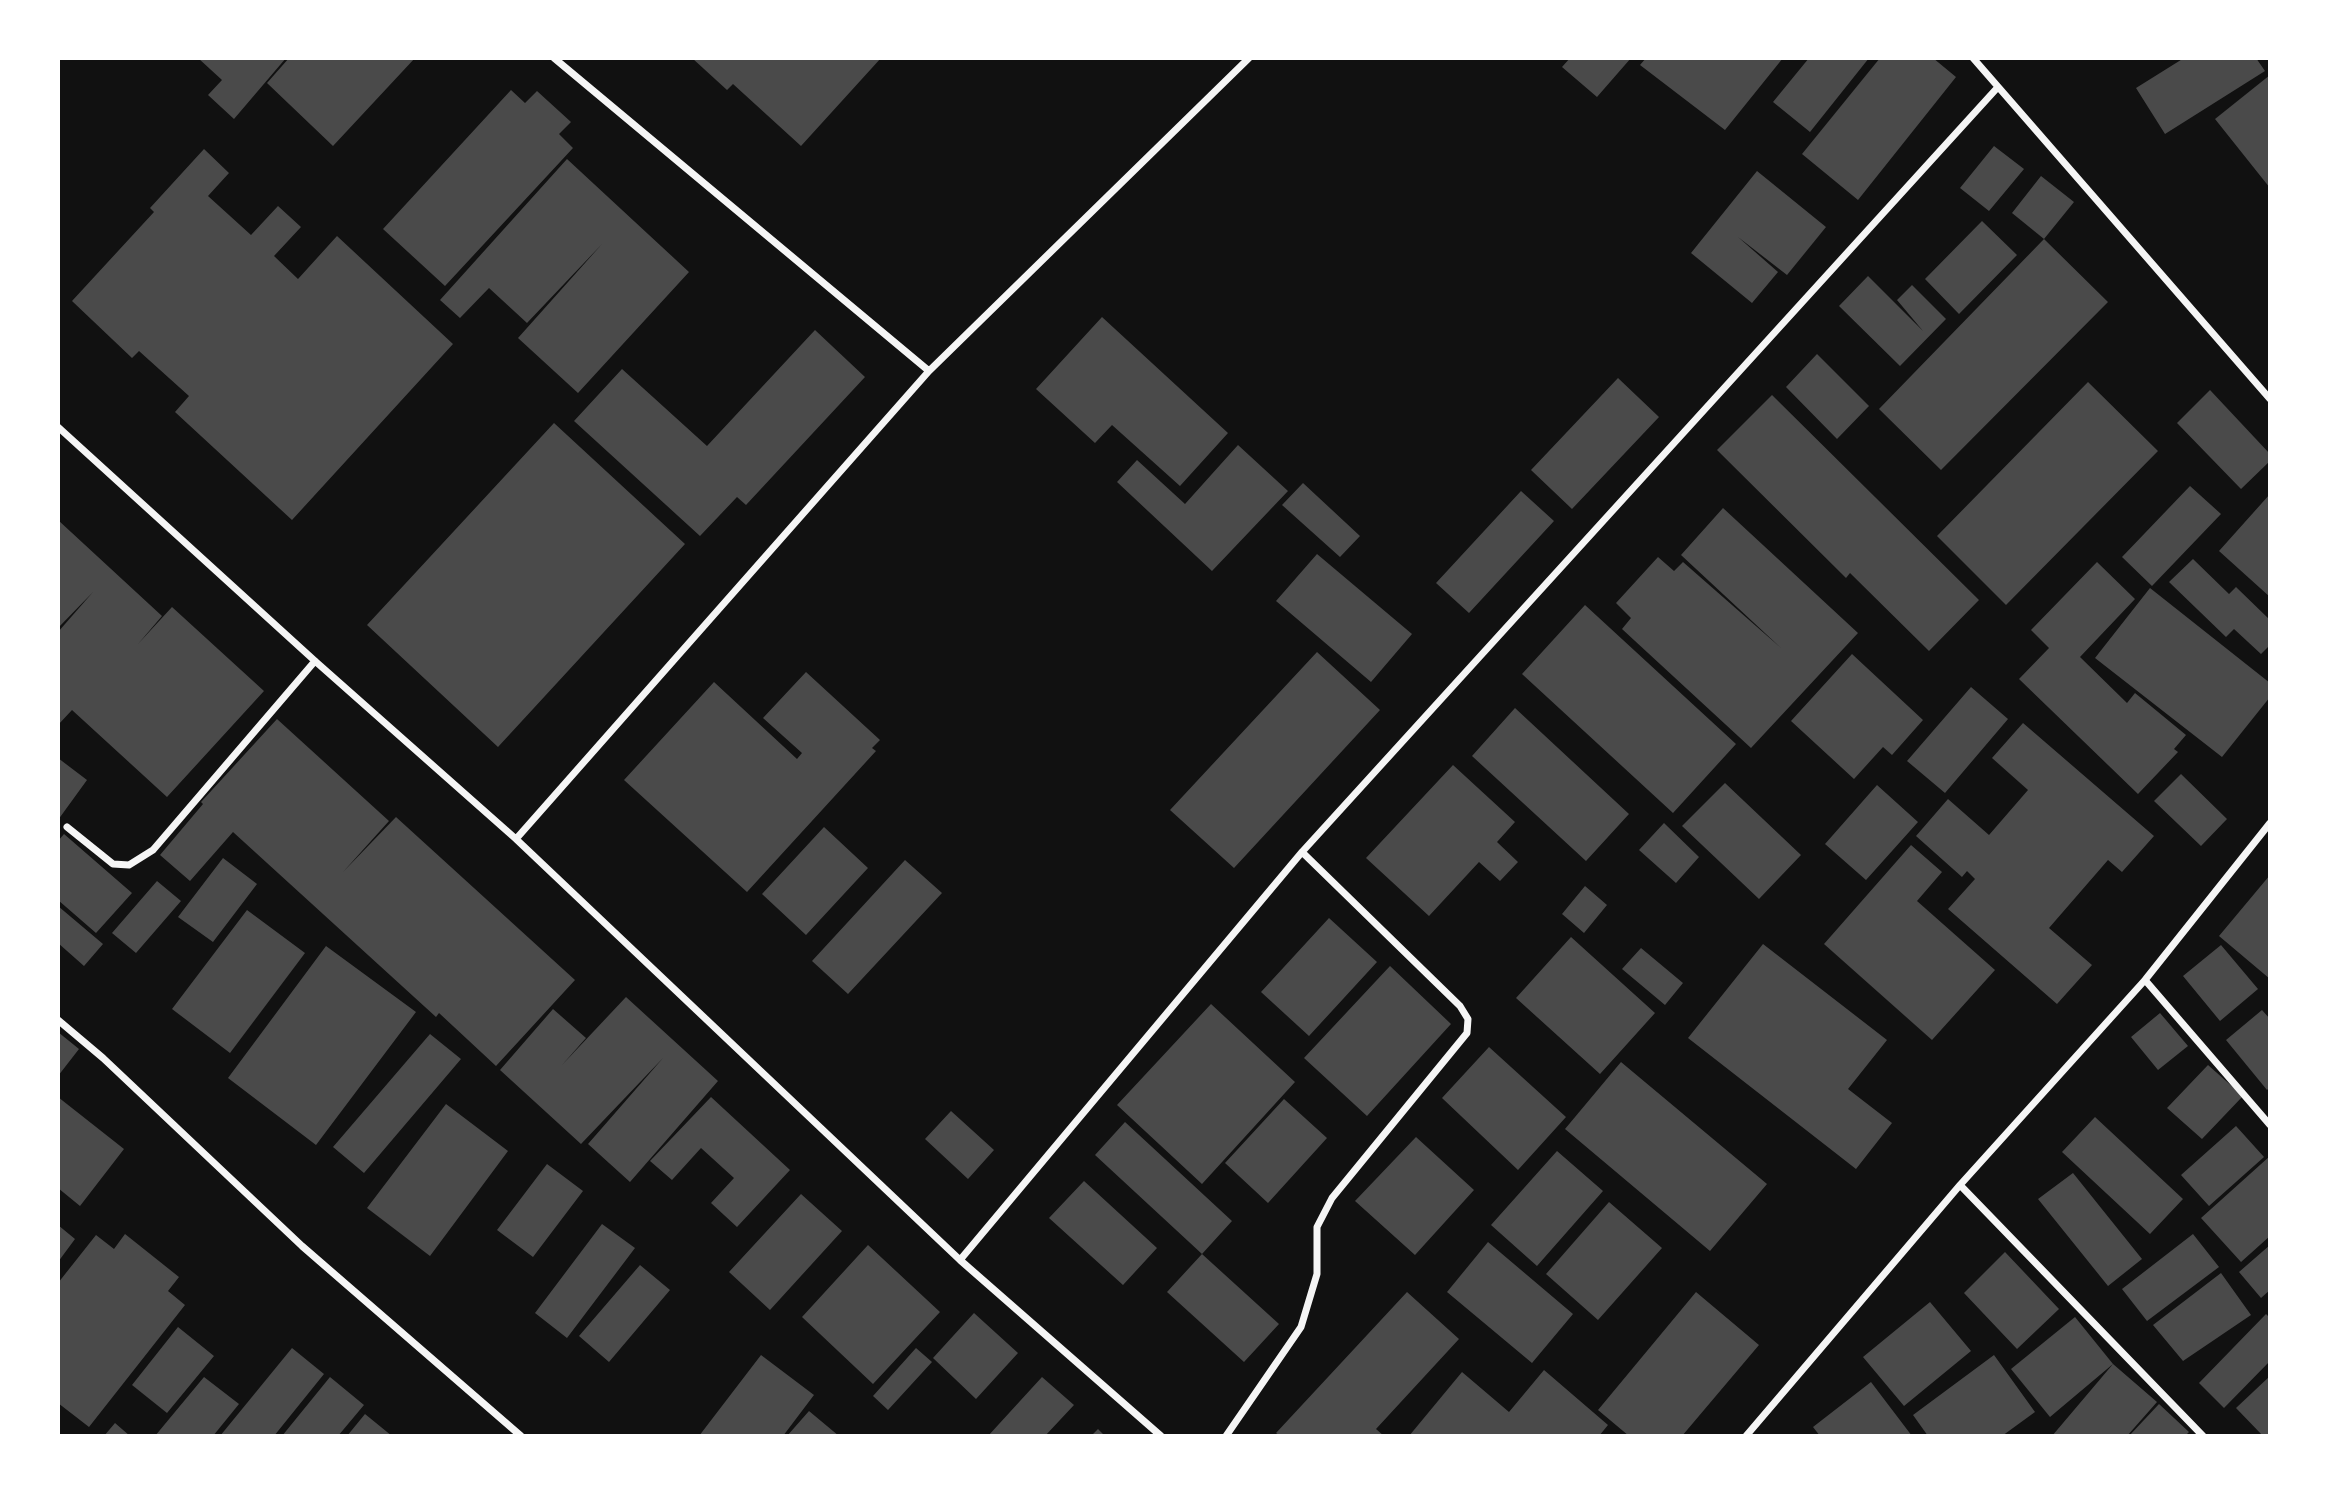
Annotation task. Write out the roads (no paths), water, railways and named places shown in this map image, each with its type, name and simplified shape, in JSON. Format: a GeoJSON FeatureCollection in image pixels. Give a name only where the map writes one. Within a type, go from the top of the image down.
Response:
{"type":"FeatureCollection","features":[{"type":"Feature","properties":{"kind":"street"},"geometry":{"type":"LineString","coordinates":[[554,58],[929,371]]}},
{"type":"Feature","properties":{"kind":"street"},"geometry":{"type":"LineString","coordinates":[[516,839],[929,371],[1249,58]]}},
{"type":"Feature","properties":{"kind":"street"},"geometry":{"type":"LineString","coordinates":[[1973,58],[2270,400]]}},
{"type":"Feature","properties":{"kind":"street"},"geometry":{"type":"LineString","coordinates":[[960,1260],[1302,852],[1998,87]]}},
{"type":"Feature","properties":{"kind":"street"},"geometry":{"type":"LineString","coordinates":[[58,427],[314,661],[516,839],[960,1260],[1161,1436]]}},
{"type":"Feature","properties":{"kind":"street"},"geometry":{"type":"LineString","coordinates":[[67,827],[113,863],[128,866],[153,850],[314,661]]}},
{"type":"Feature","properties":{"kind":"street"},"geometry":{"type":"LineString","coordinates":[[1746,1436],[1960,1185],[2145,980],[2270,823]]}},
{"type":"Feature","properties":{"kind":"street"},"geometry":{"type":"LineString","coordinates":[[1226,1436],[1301,1327],[1317,1274],[1317,1227],[1332,1198],[1467,1033],[1468,1019],[1460,1006],[1302,852]]}},
{"type":"Feature","properties":{"kind":"street"},"geometry":{"type":"LineString","coordinates":[[2145,980],[2270,1125]]}},
{"type":"Feature","properties":{"kind":"street"},"geometry":{"type":"LineString","coordinates":[[58,1020],[103,1058],[302,1246],[520,1436]]}},
{"type":"Feature","properties":{"kind":"street"},"geometry":{"type":"LineString","coordinates":[[1960,1185],[2203,1436]]}}]}
